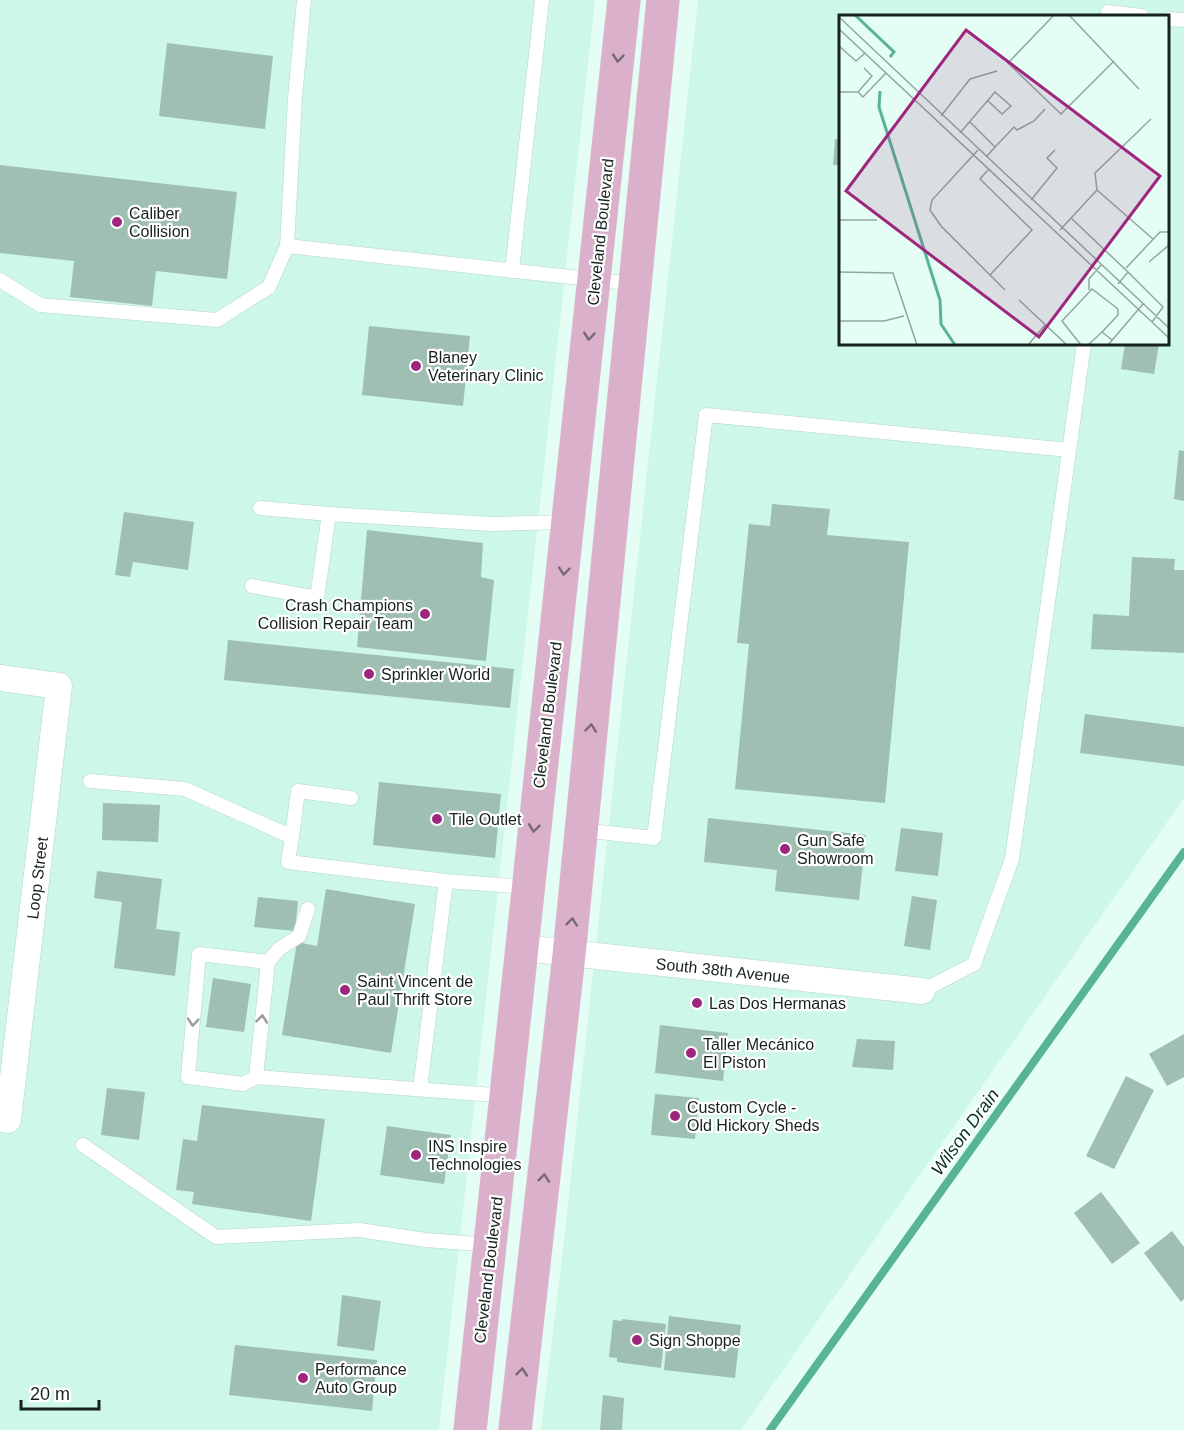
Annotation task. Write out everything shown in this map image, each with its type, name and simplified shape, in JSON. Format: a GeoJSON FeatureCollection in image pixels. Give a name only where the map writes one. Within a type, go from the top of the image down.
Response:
{"type":"FeatureCollection","features":[{"type":"Feature","properties":{"kind":"main road","name":"Cleveland Boulevard"},"geometry":{"type":"LineString","coordinates":[[470,1430],[508,1096],[527,887],[569,522],[624,0]]}},
{"type":"Feature","properties":{"kind":"main road"},"geometry":{"type":"LineString","coordinates":[[515,1430],[569,955],[663,0]]}},
{"type":"Feature","properties":{"kind":"street","name":"Loop Street"},"geometry":{"type":"LineString","coordinates":[[0,678],[59,686],[8,1120],[0,1119]]}},
{"type":"Feature","properties":{"kind":"street","name":"South 38th Avenue"},"geometry":{"type":"LineString","coordinates":[[523,948],[569,955],[922,991]]}},
{"type":"Feature","properties":{"kind":"lane"},"geometry":{"type":"LineString","coordinates":[[0,280],[40,306],[217,320],[269,287],[287,246],[295,98],[304,0]]}},
{"type":"Feature","properties":{"kind":"lane"},"geometry":{"type":"LineString","coordinates":[[512,271],[542,0]]}},
{"type":"Feature","properties":{"kind":"lane"},"geometry":{"type":"LineString","coordinates":[[1108,10],[1136,15]]}},
{"type":"Feature","properties":{"kind":"lane"},"geometry":{"type":"LineString","coordinates":[[1169,19],[1184,20]]}},
{"type":"Feature","properties":{"kind":"lane"},"geometry":{"type":"LineString","coordinates":[[287,246],[635,284]]}},
{"type":"Feature","properties":{"kind":"lane"},"geometry":{"type":"LineString","coordinates":[[922,991],[974,964],[1012,859],[1084,345]]}},
{"type":"Feature","properties":{"kind":"lane"},"geometry":{"type":"LineString","coordinates":[[581,830],[654,838],[706,415],[1069,450]]}},
{"type":"Feature","properties":{"kind":"lane"},"geometry":{"type":"LineString","coordinates":[[260,508],[491,524],[569,522]]}},
{"type":"Feature","properties":{"kind":"lane"},"geometry":{"type":"LineString","coordinates":[[252,586],[317,598],[329,514]]}},
{"type":"Feature","properties":{"kind":"lane"},"geometry":{"type":"LineString","coordinates":[[90,781],[185,789],[292,837]]}},
{"type":"Feature","properties":{"kind":"lane"},"geometry":{"type":"LineString","coordinates":[[351,798],[298,791],[288,862],[446,881],[527,887]]}},
{"type":"Feature","properties":{"kind":"lane"},"geometry":{"type":"LineString","coordinates":[[420,1089],[446,881]]}},
{"type":"Feature","properties":{"kind":"lane"},"geometry":{"type":"LineString","coordinates":[[256,1077],[268,963],[279,949],[299,936],[308,909]]}},
{"type":"Feature","properties":{"kind":"lane"},"geometry":{"type":"LineString","coordinates":[[268,963],[199,954],[188,1077],[243,1084],[256,1077],[508,1096]]}},
{"type":"Feature","properties":{"kind":"lane"},"geometry":{"type":"LineString","coordinates":[[83,1145],[216,1237],[359,1230],[426,1240],[491,1245]]}},
{"type":"Feature","properties":{"kind":"shaded area"},"geometry":{"type":"Polygon","coordinates":[[[0,0],[595,0],[439,1430],[0,1430],[0,0]]]}},
{"type":"Feature","properties":{"kind":"shaded area"},"geometry":{"type":"Polygon","coordinates":[[[698,0],[1184,0],[1184,798],[741,1430],[541,1430],[564,1241],[698,0]]]}},
{"type":"Feature","properties":{"kind":"building"},"geometry":{"type":"Polygon","coordinates":[[[167,43],[273,56],[265,129],[159,116],[167,43]]]}},
{"type":"Feature","properties":{"kind":"building"},"geometry":{"type":"Polygon","coordinates":[[[835,139],[839,140],[839,165],[833,165],[835,139]]]}},
{"type":"Feature","properties":{"kind":"building","name":"Caliber Collision"},"geometry":{"type":"Polygon","coordinates":[[[0,165],[237,192],[227,279],[156,271],[152,306],[70,297],[74,261],[0,253],[0,165]]]}},
{"type":"Feature","properties":{"kind":"building","name":"Blaney Veterinary Clinic"},"geometry":{"type":"Polygon","coordinates":[[[369,326],[470,336],[463,406],[362,395],[369,326]]]}},
{"type":"Feature","properties":{"kind":"building"},"geometry":{"type":"Polygon","coordinates":[[[1125,345],[1159,345],[1154,374],[1121,369],[1125,345]]]}},
{"type":"Feature","properties":{"kind":"building"},"geometry":{"type":"Polygon","coordinates":[[[1179,450],[1184,451],[1184,501],[1174,499],[1179,450]]]}},
{"type":"Feature","properties":{"kind":"building"},"geometry":{"type":"Polygon","coordinates":[[[772,504],[830,509],[827,535],[909,542],[885,803],[735,789],[749,644],[737,643],[749,524],[770,526],[772,504]]]}},
{"type":"Feature","properties":{"kind":"building"},"geometry":{"type":"Polygon","coordinates":[[[124,512],[194,522],[188,570],[133,562],[130,577],[115,575],[124,512]]]}},
{"type":"Feature","properties":{"kind":"building","name":"Crash Champions Collision Repair Team"},"geometry":{"type":"Polygon","coordinates":[[[367,530],[483,543],[481,577],[494,580],[486,661],[357,647],[367,530]]]}},
{"type":"Feature","properties":{"kind":"building"},"geometry":{"type":"Polygon","coordinates":[[[1132,557],[1175,559],[1174,570],[1184,570],[1184,653],[1091,649],[1093,614],[1129,616],[1132,557]]]}},
{"type":"Feature","properties":{"kind":"building","name":"Sprinkler World"},"geometry":{"type":"Polygon","coordinates":[[[228,640],[514,669],[510,708],[224,680],[228,640]]]}},
{"type":"Feature","properties":{"kind":"building"},"geometry":{"type":"Polygon","coordinates":[[[1085,714],[1184,727],[1184,766],[1080,753],[1085,714]]]}},
{"type":"Feature","properties":{"kind":"building","name":"Tile Outlet"},"geometry":{"type":"Polygon","coordinates":[[[379,782],[501,794],[495,858],[373,845],[379,782]]]}},
{"type":"Feature","properties":{"kind":"building"},"geometry":{"type":"Polygon","coordinates":[[[103,803],[160,805],[158,842],[102,840],[103,803]]]}},
{"type":"Feature","properties":{"kind":"building","name":"Gun Safe Showroom"},"geometry":{"type":"Polygon","coordinates":[[[708,818],[866,835],[859,900],[775,891],[777,870],[704,862],[708,818]]]}},
{"type":"Feature","properties":{"kind":"building"},"geometry":{"type":"Polygon","coordinates":[[[901,828],[943,833],[938,876],[895,871],[901,828]]]}},
{"type":"Feature","properties":{"kind":"building"},"geometry":{"type":"Polygon","coordinates":[[[97,871],[162,879],[156,929],[180,932],[175,976],[114,968],[122,902],[94,898],[97,871]]]}},
{"type":"Feature","properties":{"kind":"building","name":"Saint Vincent de Paul Thrift Store"},"geometry":{"type":"Polygon","coordinates":[[[326,889],[415,904],[391,1053],[282,1035],[297,942],[317,946],[326,889]]]}},
{"type":"Feature","properties":{"kind":"building"},"geometry":{"type":"Polygon","coordinates":[[[912,896],[937,900],[930,950],[904,946],[912,896]]]}},
{"type":"Feature","properties":{"kind":"building"},"geometry":{"type":"Polygon","coordinates":[[[258,897],[298,901],[295,931],[254,927],[258,897]]]}},
{"type":"Feature","properties":{"kind":"building"},"geometry":{"type":"Polygon","coordinates":[[[213,978],[251,984],[244,1032],[206,1027],[213,978]]]}},
{"type":"Feature","properties":{"kind":"building","name":"Taller Mecánico El Piston"},"geometry":{"type":"Polygon","coordinates":[[[660,1025],[728,1033],[723,1081],[655,1073],[660,1025]]]}},
{"type":"Feature","properties":{"kind":"building"},"geometry":{"type":"Polygon","coordinates":[[[1184,1034],[1184,1077],[1167,1086],[1149,1054],[1184,1034]]]}},
{"type":"Feature","properties":{"kind":"building"},"geometry":{"type":"Polygon","coordinates":[[[857,1039],[895,1041],[893,1070],[852,1067],[857,1039]]]}},
{"type":"Feature","properties":{"kind":"building"},"geometry":{"type":"Polygon","coordinates":[[[1126,1076],[1154,1090],[1114,1169],[1086,1156],[1126,1076]]]}},
{"type":"Feature","properties":{"kind":"building"},"geometry":{"type":"Polygon","coordinates":[[[107,1088],[145,1092],[139,1140],[101,1135],[107,1088]]]}},
{"type":"Feature","properties":{"kind":"building","name":"Custom Cycle - Old Hickory Sheds"},"geometry":{"type":"Polygon","coordinates":[[[655,1094],[699,1098],[695,1139],[651,1135],[655,1094]]]}},
{"type":"Feature","properties":{"kind":"building"},"geometry":{"type":"Polygon","coordinates":[[[202,1105],[325,1119],[311,1221],[192,1204],[194,1192],[176,1190],[183,1139],[197,1141],[202,1105]]]}},
{"type":"Feature","properties":{"kind":"building","name":"INS Inspire Technologies"},"geometry":{"type":"Polygon","coordinates":[[[387,1126],[451,1135],[444,1184],[380,1175],[387,1126]]]}},
{"type":"Feature","properties":{"kind":"building"},"geometry":{"type":"Polygon","coordinates":[[[1101,1192],[1140,1243],[1112,1264],[1074,1213],[1101,1192]]]}},
{"type":"Feature","properties":{"kind":"building"},"geometry":{"type":"Polygon","coordinates":[[[1172,1231],[1184,1247],[1184,1299],[1181,1302],[1144,1253],[1172,1231]]]}},
{"type":"Feature","properties":{"kind":"building"},"geometry":{"type":"Polygon","coordinates":[[[342,1295],[381,1301],[374,1351],[337,1346],[342,1295]]]}},
{"type":"Feature","properties":{"kind":"building"},"geometry":{"type":"Polygon","coordinates":[[[669,1316],[741,1325],[735,1378],[664,1370],[669,1316]]]}},
{"type":"Feature","properties":{"kind":"building","name":"Sign Shoppe"},"geometry":{"type":"Polygon","coordinates":[[[622,1319],[666,1324],[661,1368],[617,1362],[617,1358],[609,1357],[613,1320],[622,1321],[622,1319]]]}},
{"type":"Feature","properties":{"kind":"building","name":"Performance Auto Group"},"geometry":{"type":"Polygon","coordinates":[[[235,1345],[377,1360],[372,1411],[229,1395],[235,1345]]]}},
{"type":"Feature","properties":{"kind":"building"},"geometry":{"type":"Polygon","coordinates":[[[603,1395],[624,1398],[622,1430],[600,1430],[603,1395]]]}},
{"type":"Feature","properties":{"kind":"waterway","name":"Wilson Drain"},"geometry":{"type":"LineString","coordinates":[[770,1430],[1184,852]]}},
{"type":"Feature","properties":{"kind":"place","name":"Caliber Collision"},"geometry":{"type":"Point","coordinates":[117,222]}},
{"type":"Feature","properties":{"kind":"place","name":"Blaney Veterinary Clinic"},"geometry":{"type":"Point","coordinates":[416,366]}},
{"type":"Feature","properties":{"kind":"place","name":"Crash Champions Collision Repair Team"},"geometry":{"type":"Point","coordinates":[425,614]}},
{"type":"Feature","properties":{"kind":"place","name":"Sprinkler World"},"geometry":{"type":"Point","coordinates":[369,674]}},
{"type":"Feature","properties":{"kind":"place","name":"Tile Outlet"},"geometry":{"type":"Point","coordinates":[437,819]}},
{"type":"Feature","properties":{"kind":"place","name":"Gun Safe Showroom"},"geometry":{"type":"Point","coordinates":[785,849]}},
{"type":"Feature","properties":{"kind":"place","name":"Saint Vincent de Paul Thrift Store"},"geometry":{"type":"Point","coordinates":[345,990]}},
{"type":"Feature","properties":{"kind":"place","name":"Las Dos Hermanas"},"geometry":{"type":"Point","coordinates":[697,1003]}},
{"type":"Feature","properties":{"kind":"place","name":"Taller Mecánico El Piston"},"geometry":{"type":"Point","coordinates":[691,1053]}},
{"type":"Feature","properties":{"kind":"place","name":"Custom Cycle - Old Hickory Sheds"},"geometry":{"type":"Point","coordinates":[675,1116]}},
{"type":"Feature","properties":{"kind":"place","name":"INS Inspire Technologies"},"geometry":{"type":"Point","coordinates":[416,1155]}},
{"type":"Feature","properties":{"kind":"place","name":"Sign Shoppe"},"geometry":{"type":"Point","coordinates":[637,1340]}},
{"type":"Feature","properties":{"kind":"place","name":"Performance Auto Group"},"geometry":{"type":"Point","coordinates":[303,1378]}}]}
